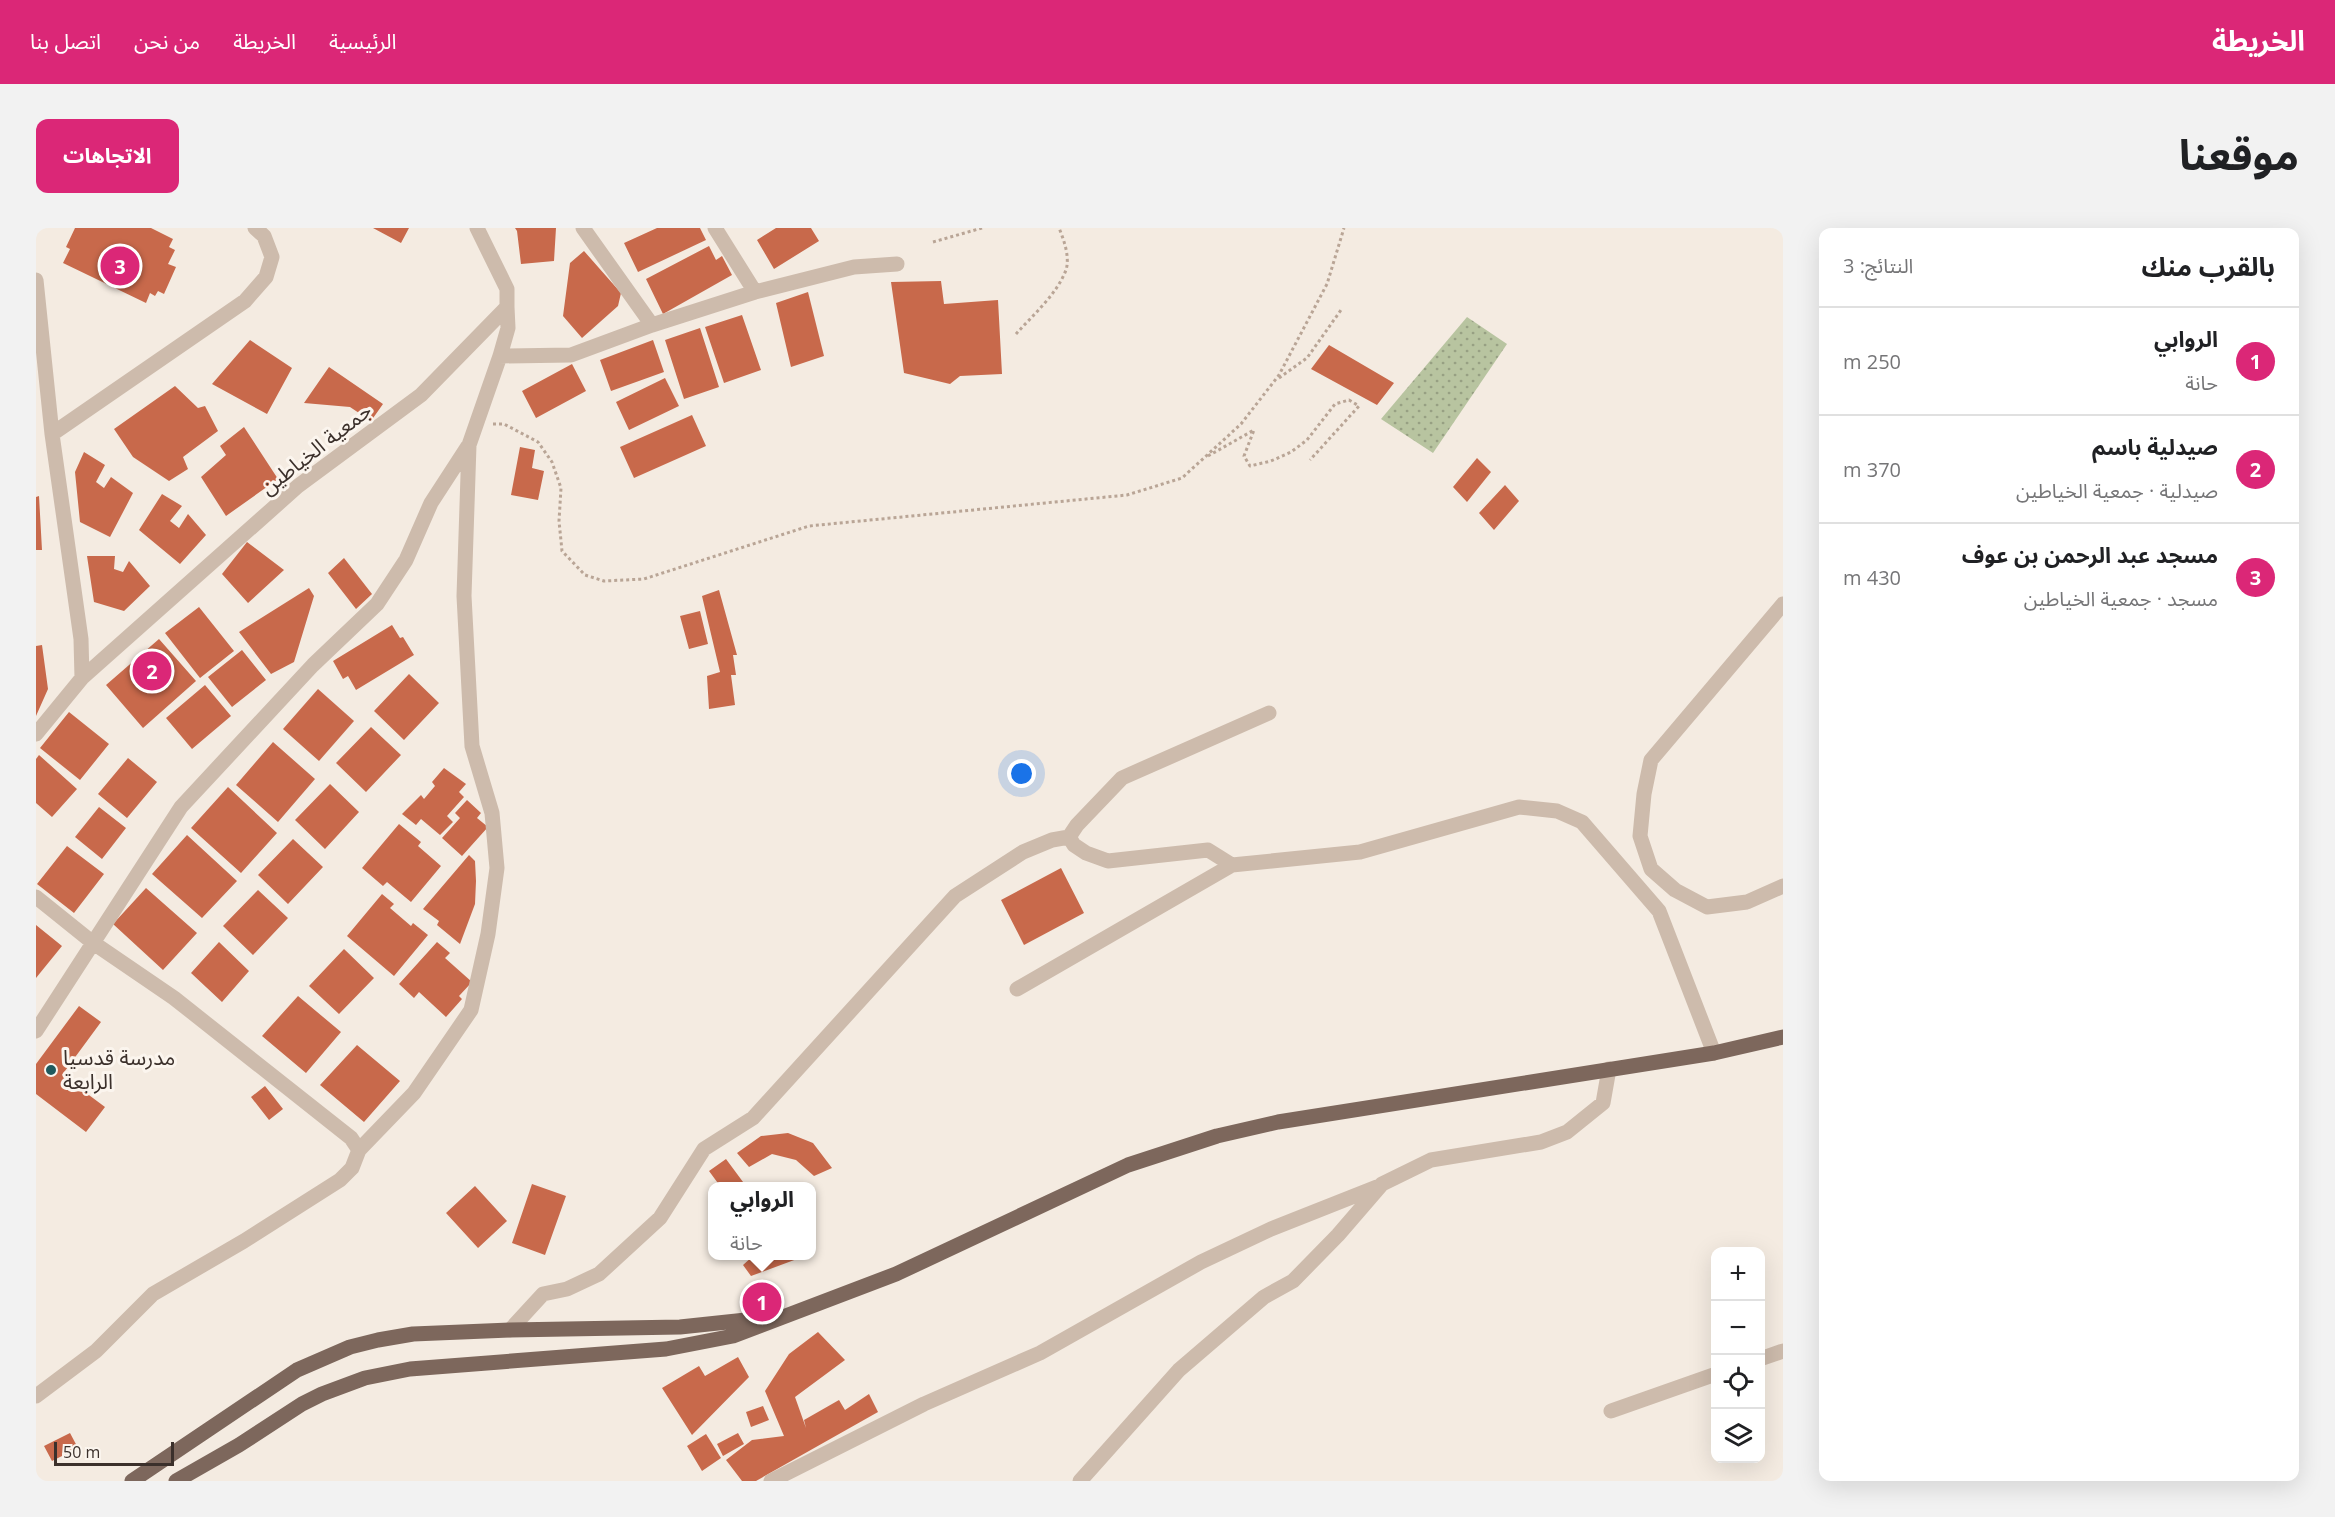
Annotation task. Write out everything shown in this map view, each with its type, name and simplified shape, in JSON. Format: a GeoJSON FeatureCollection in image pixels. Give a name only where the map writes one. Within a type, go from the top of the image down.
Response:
{"type":"FeatureCollection","features":[{"type":"Feature","properties":{"kind":"main road"},"geometry":{"type":"LineString","coordinates":[[176,1481],[239,1445],[302,1404],[365,1378],[410,1369],[666,1349],[733,1336],[897,1274],[1100,1178],[1187,1144],[1278,1122],[1714,1053],[1783,1037]]}},
{"type":"Feature","properties":{"kind":"main road"},"geometry":{"type":"LineString","coordinates":[[132,1481],[273,1385],[323,1358],[378,1340],[412,1334],[510,1330],[680,1328],[789,1314]]}},
{"type":"Feature","properties":{"kind":"street"},"geometry":{"type":"LineString","coordinates":[[52,434],[245,301],[266,277],[272,257],[264,236],[255,228]]}},
{"type":"Feature","properties":{"kind":"street"},"geometry":{"type":"LineString","coordinates":[[36,1030],[182,807],[313,665],[377,604],[406,560],[431,503],[469,445],[508,328],[507,289],[477,228]]}},
{"type":"Feature","properties":{"kind":"street"},"geometry":{"type":"LineString","coordinates":[[583,228],[652,325]]}},
{"type":"Feature","properties":{"kind":"street"},"geometry":{"type":"LineString","coordinates":[[715,228],[755,292]]}},
{"type":"Feature","properties":{"kind":"street"},"geometry":{"type":"LineString","coordinates":[[500,356],[571,355],[652,325],[755,292],[854,267],[897,264]]}},
{"type":"Feature","properties":{"kind":"street"},"geometry":{"type":"LineString","coordinates":[[36,280],[52,434],[81,639],[82,678]]}},
{"type":"Feature","properties":{"kind":"street","name":"جمعية الخياطين"},"geometry":{"type":"LineString","coordinates":[[36,734],[82,678],[298,486],[421,395],[507,307]]}},
{"type":"Feature","properties":{"kind":"street"},"geometry":{"type":"LineString","coordinates":[[36,1396],[96,1351],[153,1294],[244,1241],[340,1179],[352,1168],[359,1150],[414,1093],[471,1010],[488,934],[497,868],[492,813],[472,746],[464,596],[469,445]]}},
{"type":"Feature","properties":{"kind":"street"},"geometry":{"type":"LineString","coordinates":[[1783,604],[1651,760],[1644,794],[1640,836],[1651,869],[1675,890],[1707,907],[1747,902],[1783,886]]}},
{"type":"Feature","properties":{"kind":"street"},"geometry":{"type":"LineString","coordinates":[[510,1330],[543,1294],[567,1289],[599,1274],[660,1218],[704,1149],[753,1118],[955,896],[1023,852],[1052,840],[1069,837],[1077,825],[1122,778],[1269,713]]}},
{"type":"Feature","properties":{"kind":"street"},"geometry":{"type":"LineString","coordinates":[[1017,989],[1232,865],[1360,852],[1519,807],[1557,811],[1582,822],[1659,910],[1714,1053]]}},
{"type":"Feature","properties":{"kind":"street"},"geometry":{"type":"LineString","coordinates":[[1069,837],[1074,845],[1086,853],[1108,861],[1208,850],[1232,865]]}},
{"type":"Feature","properties":{"kind":"street"},"geometry":{"type":"LineString","coordinates":[[36,897],[92,942],[174,998],[351,1138],[359,1150]]}},
{"type":"Feature","properties":{"kind":"street"},"geometry":{"type":"LineString","coordinates":[[771,1481],[924,1404],[1040,1353],[1201,1262],[1271,1229],[1383,1184],[1431,1160],[1541,1142],[1567,1132],[1603,1103],[1609,1069]]}},
{"type":"Feature","properties":{"kind":"street"},"geometry":{"type":"LineString","coordinates":[[1080,1481],[1179,1370],[1264,1297],[1293,1281],[1383,1184]]}},
{"type":"Feature","properties":{"kind":"street"},"geometry":{"type":"LineString","coordinates":[[1765,1358],[1783,1351]]}},
{"type":"Feature","properties":{"kind":"street"},"geometry":{"type":"LineString","coordinates":[[1611,1411],[1711,1376]]}},
{"type":"Feature","properties":{"kind":"path"},"geometry":{"type":"LineString","coordinates":[[933,242],[982,228]]}},
{"type":"Feature","properties":{"kind":"path"},"geometry":{"type":"LineString","coordinates":[[1016,334],[1055,288],[1067,268],[1065,243],[1059,228]]}},
{"type":"Feature","properties":{"kind":"path"},"geometry":{"type":"LineString","coordinates":[[476,423],[504,424],[538,442],[552,462],[561,488],[559,521],[562,551],[585,575],[604,581],[644,579],[809,526],[1127,495],[1182,477],[1241,424],[1275,381],[1327,284],[1344,228]]}},
{"type":"Feature","properties":{"kind":"path"},"geometry":{"type":"LineString","coordinates":[[1275,381],[1307,358],[1341,310]]}},
{"type":"Feature","properties":{"kind":"path"},"geometry":{"type":"LineString","coordinates":[[1202,460],[1254,430],[1244,456],[1250,466],[1272,461],[1307,440],[1335,404],[1349,400],[1359,406],[1310,460]]}},
{"type":"Feature","properties":{"kind":"green space"},"geometry":{"type":"Polygon","coordinates":[[[1467,317],[1507,344],[1433,453],[1381,419],[1467,317]]]}},
{"type":"Feature","properties":{"kind":"building"},"geometry":{"type":"Polygon","coordinates":[[[75,228],[151,228],[173,239],[169,247],[175,250],[168,264],[176,267],[164,294],[158,291],[155,296],[150,293],[146,303],[63,263],[70,249],[66,247],[75,228]]]}},
{"type":"Feature","properties":{"kind":"building"},"geometry":{"type":"Polygon","coordinates":[[[373,228],[409,228],[401,243],[373,228]]]}},
{"type":"Feature","properties":{"kind":"building"},"geometry":{"type":"Polygon","coordinates":[[[515,228],[556,228],[554,261],[521,264],[515,228]]]}},
{"type":"Feature","properties":{"kind":"building"},"geometry":{"type":"Polygon","coordinates":[[[657,228],[700,228],[706,240],[638,272],[624,243],[657,228]]]}},
{"type":"Feature","properties":{"kind":"building"},"geometry":{"type":"Polygon","coordinates":[[[776,228],[811,228],[819,241],[774,269],[757,240],[776,228]]]}},
{"type":"Feature","properties":{"kind":"building"},"geometry":{"type":"Polygon","coordinates":[[[709,246],[716,260],[722,256],[732,275],[663,314],[646,279],[709,246]]]}},
{"type":"Feature","properties":{"kind":"building"},"geometry":{"type":"Polygon","coordinates":[[[584,251],[621,293],[618,306],[582,338],[563,316],[570,263],[584,251]]]}},
{"type":"Feature","properties":{"kind":"building"},"geometry":{"type":"Polygon","coordinates":[[[941,281],[944,304],[998,300],[1002,374],[960,376],[950,384],[904,373],[891,282],[941,281]]]}},
{"type":"Feature","properties":{"kind":"building"},"geometry":{"type":"Polygon","coordinates":[[[808,292],[824,356],[791,367],[776,303],[808,292]]]}},
{"type":"Feature","properties":{"kind":"building"},"geometry":{"type":"Polygon","coordinates":[[[742,315],[761,370],[724,383],[705,327],[742,315]]]}},
{"type":"Feature","properties":{"kind":"building"},"geometry":{"type":"Polygon","coordinates":[[[700,328],[719,387],[684,399],[665,340],[700,328]]]}},
{"type":"Feature","properties":{"kind":"building"},"geometry":{"type":"Polygon","coordinates":[[[250,340],[292,368],[267,414],[212,384],[250,340]]]}},
{"type":"Feature","properties":{"kind":"building"},"geometry":{"type":"Polygon","coordinates":[[[653,340],[664,372],[611,391],[600,360],[653,340]]]}},
{"type":"Feature","properties":{"kind":"building"},"geometry":{"type":"Polygon","coordinates":[[[1329,345],[1394,383],[1377,405],[1311,369],[1329,345]]]}},
{"type":"Feature","properties":{"kind":"building"},"geometry":{"type":"Polygon","coordinates":[[[572,364],[586,391],[536,418],[522,391],[572,364]]]}},
{"type":"Feature","properties":{"kind":"building"},"geometry":{"type":"Polygon","coordinates":[[[329,367],[383,404],[371,421],[350,407],[304,403],[329,367]]]}},
{"type":"Feature","properties":{"kind":"building"},"geometry":{"type":"Polygon","coordinates":[[[665,378],[679,406],[629,430],[616,402],[665,378]]]}},
{"type":"Feature","properties":{"kind":"building"},"geometry":{"type":"Polygon","coordinates":[[[175,386],[198,408],[205,406],[218,431],[183,457],[188,469],[169,481],[133,457],[114,429],[175,386]]]}},
{"type":"Feature","properties":{"kind":"building"},"geometry":{"type":"Polygon","coordinates":[[[692,415],[706,446],[634,478],[620,447],[692,415]]]}},
{"type":"Feature","properties":{"kind":"building"},"geometry":{"type":"Polygon","coordinates":[[[244,427],[278,479],[226,516],[201,477],[226,455],[220,446],[244,427]]]}},
{"type":"Feature","properties":{"kind":"building"},"geometry":{"type":"Polygon","coordinates":[[[520,447],[535,450],[532,468],[544,471],[538,500],[511,495],[520,447]]]}},
{"type":"Feature","properties":{"kind":"building"},"geometry":{"type":"Polygon","coordinates":[[[84,452],[105,465],[96,482],[104,488],[111,477],[133,493],[110,537],[80,522],[75,472],[84,452]]]}},
{"type":"Feature","properties":{"kind":"building"},"geometry":{"type":"Polygon","coordinates":[[[1477,458],[1491,472],[1467,502],[1453,487],[1477,458]]]}},
{"type":"Feature","properties":{"kind":"building"},"geometry":{"type":"Polygon","coordinates":[[[1505,485],[1519,501],[1494,530],[1479,513],[1505,485]]]}},
{"type":"Feature","properties":{"kind":"building"},"geometry":{"type":"Polygon","coordinates":[[[162,494],[182,506],[170,521],[179,528],[188,514],[206,535],[180,564],[139,530],[162,494]]]}},
{"type":"Feature","properties":{"kind":"building"},"geometry":{"type":"Polygon","coordinates":[[[39,496],[42,550],[36,550],[36,497],[39,496]]]}},
{"type":"Feature","properties":{"kind":"building"},"geometry":{"type":"Polygon","coordinates":[[[247,542],[284,570],[248,603],[222,574],[247,542]]]}},
{"type":"Feature","properties":{"kind":"building"},"geometry":{"type":"Polygon","coordinates":[[[87,556],[115,556],[114,569],[123,572],[129,561],[150,586],[124,611],[94,602],[87,556]]]}},
{"type":"Feature","properties":{"kind":"building"},"geometry":{"type":"Polygon","coordinates":[[[344,558],[372,594],[356,609],[328,573],[344,558]]]}},
{"type":"Feature","properties":{"kind":"building"},"geometry":{"type":"Polygon","coordinates":[[[309,588],[314,596],[294,662],[271,674],[239,632],[309,588]]]}},
{"type":"Feature","properties":{"kind":"building"},"geometry":{"type":"Polygon","coordinates":[[[719,590],[737,655],[733,655],[736,675],[731,675],[735,705],[709,709],[707,676],[720,672],[702,596],[719,590]]]}},
{"type":"Feature","properties":{"kind":"building"},"geometry":{"type":"Polygon","coordinates":[[[199,607],[234,651],[200,678],[165,633],[199,607]]]}},
{"type":"Feature","properties":{"kind":"building"},"geometry":{"type":"Polygon","coordinates":[[[700,611],[708,644],[689,649],[680,616],[700,611]]]}},
{"type":"Feature","properties":{"kind":"building"},"geometry":{"type":"Polygon","coordinates":[[[392,625],[414,655],[356,690],[348,676],[343,679],[333,661],[392,625]]]}},
{"type":"Feature","properties":{"kind":"building"},"geometry":{"type":"Polygon","coordinates":[[[159,639],[196,681],[143,728],[106,685],[159,639]]]}},
{"type":"Feature","properties":{"kind":"building"},"geometry":{"type":"Polygon","coordinates":[[[42,645],[48,689],[36,716],[36,646],[42,645]]]}},
{"type":"Feature","properties":{"kind":"building"},"geometry":{"type":"Polygon","coordinates":[[[242,650],[266,680],[232,707],[208,677],[242,650]]]}},
{"type":"Feature","properties":{"kind":"building"},"geometry":{"type":"Polygon","coordinates":[[[409,674],[439,703],[404,740],[374,711],[409,674]]]}},
{"type":"Feature","properties":{"kind":"building"},"geometry":{"type":"Polygon","coordinates":[[[205,685],[231,716],[192,749],[166,718],[205,685]]]}},
{"type":"Feature","properties":{"kind":"building"},"geometry":{"type":"Polygon","coordinates":[[[318,689],[354,721],[319,761],[283,729],[318,689]]]}},
{"type":"Feature","properties":{"kind":"building"},"geometry":{"type":"Polygon","coordinates":[[[69,712],[109,744],[80,780],[40,748],[69,712]]]}},
{"type":"Feature","properties":{"kind":"building"},"geometry":{"type":"Polygon","coordinates":[[[371,727],[401,755],[366,792],[336,763],[371,727]]]}},
{"type":"Feature","properties":{"kind":"building"},"geometry":{"type":"Polygon","coordinates":[[[273,742],[315,779],[278,822],[236,785],[273,742]]]}},
{"type":"Feature","properties":{"kind":"building"},"geometry":{"type":"Polygon","coordinates":[[[39,755],[77,789],[52,817],[36,803],[36,759],[39,755]]]}},
{"type":"Feature","properties":{"kind":"building"},"geometry":{"type":"Polygon","coordinates":[[[128,758],[157,782],[127,818],[98,794],[128,758]]]}},
{"type":"Feature","properties":{"kind":"building"},"geometry":{"type":"Polygon","coordinates":[[[444,768],[466,784],[459,792],[464,797],[447,816],[453,822],[440,835],[421,819],[416,825],[402,814],[421,795],[424,799],[435,786],[432,782],[444,768]]]}},
{"type":"Feature","properties":{"kind":"building"},"geometry":{"type":"Polygon","coordinates":[[[330,784],[359,812],[325,849],[295,820],[330,784]]]}},
{"type":"Feature","properties":{"kind":"building"},"geometry":{"type":"Polygon","coordinates":[[[228,787],[277,833],[241,873],[191,828],[228,787]]]}},
{"type":"Feature","properties":{"kind":"building"},"geometry":{"type":"Polygon","coordinates":[[[467,800],[481,813],[477,818],[488,827],[462,856],[442,838],[460,818],[455,813],[467,800]]]}},
{"type":"Feature","properties":{"kind":"building"},"geometry":{"type":"Polygon","coordinates":[[[99,807],[126,828],[102,859],[75,837],[99,807]]]}},
{"type":"Feature","properties":{"kind":"building"},"geometry":{"type":"Polygon","coordinates":[[[399,824],[421,842],[418,846],[441,866],[411,902],[387,882],[383,886],[362,868],[399,824]]]}},
{"type":"Feature","properties":{"kind":"building"},"geometry":{"type":"Polygon","coordinates":[[[187,835],[237,881],[202,918],[152,874],[187,835]]]}},
{"type":"Feature","properties":{"kind":"building"},"geometry":{"type":"Polygon","coordinates":[[[293,839],[323,867],[288,904],[258,875],[293,839]]]}},
{"type":"Feature","properties":{"kind":"building"},"geometry":{"type":"Polygon","coordinates":[[[67,846],[104,874],[74,913],[37,884],[67,846]]]}},
{"type":"Feature","properties":{"kind":"building"},"geometry":{"type":"Polygon","coordinates":[[[469,855],[475,861],[475,904],[460,944],[437,925],[439,921],[423,909],[469,855]]]}},
{"type":"Feature","properties":{"kind":"building"},"geometry":{"type":"Polygon","coordinates":[[[1061,868],[1084,913],[1024,945],[1001,900],[1061,868]]]}},
{"type":"Feature","properties":{"kind":"building"},"geometry":{"type":"Polygon","coordinates":[[[146,888],[197,933],[163,970],[113,924],[146,888]]]}},
{"type":"Feature","properties":{"kind":"building"},"geometry":{"type":"Polygon","coordinates":[[[258,890],[288,918],[253,955],[223,926],[258,890]]]}},
{"type":"Feature","properties":{"kind":"building"},"geometry":{"type":"Polygon","coordinates":[[[382,894],[394,904],[390,908],[411,926],[413,923],[428,935],[394,976],[347,936],[382,894]]]}},
{"type":"Feature","properties":{"kind":"building"},"geometry":{"type":"Polygon","coordinates":[[[36,925],[62,946],[36,978],[36,925]]]}},
{"type":"Feature","properties":{"kind":"building"},"geometry":{"type":"Polygon","coordinates":[[[219,942],[249,971],[222,1002],[191,973],[219,942]]]}},
{"type":"Feature","properties":{"kind":"building"},"geometry":{"type":"Polygon","coordinates":[[[437,942],[450,953],[445,958],[472,982],[459,996],[462,999],[446,1017],[419,992],[414,998],[399,984],[437,942]]]}},
{"type":"Feature","properties":{"kind":"building"},"geometry":{"type":"Polygon","coordinates":[[[344,949],[374,978],[339,1014],[309,986],[344,949]]]}},
{"type":"Feature","properties":{"kind":"building"},"geometry":{"type":"Polygon","coordinates":[[[298,996],[341,1032],[306,1073],[262,1036],[298,996]]]}},
{"type":"Feature","properties":{"kind":"building","name":"مدرسة قدسيا الرابعة"},"geometry":{"type":"Polygon","coordinates":[[[79,1006],[101,1022],[62,1075],[105,1107],[86,1132],[36,1094],[36,1064],[79,1006]]]}},
{"type":"Feature","properties":{"kind":"building"},"geometry":{"type":"Polygon","coordinates":[[[357,1045],[400,1081],[364,1122],[320,1085],[357,1045]]]}},
{"type":"Feature","properties":{"kind":"building"},"geometry":{"type":"Polygon","coordinates":[[[265,1086],[283,1109],[269,1120],[251,1097],[265,1086]]]}},
{"type":"Feature","properties":{"kind":"building"},"geometry":{"type":"Polygon","coordinates":[[[788,1133],[813,1143],[832,1168],[814,1176],[796,1160],[772,1154],[749,1167],[737,1153],[761,1136],[788,1133]]]}},
{"type":"Feature","properties":{"kind":"building"},"geometry":{"type":"Polygon","coordinates":[[[726,1159],[743,1182],[717,1182],[709,1171],[726,1159]]]}},
{"type":"Feature","properties":{"kind":"building"},"geometry":{"type":"Polygon","coordinates":[[[532,1184],[566,1196],[545,1255],[512,1243],[532,1184]]]}},
{"type":"Feature","properties":{"kind":"building"},"geometry":{"type":"Polygon","coordinates":[[[475,1186],[507,1221],[478,1248],[446,1213],[475,1186]]]}},
{"type":"Feature","properties":{"kind":"building"},"geometry":{"type":"Polygon","coordinates":[[[749,1260],[794,1260],[751,1276],[743,1265],[749,1260]]]}},
{"type":"Feature","properties":{"kind":"building"},"geometry":{"type":"Polygon","coordinates":[[[818,1332],[845,1360],[795,1397],[806,1428],[804,1420],[839,1400],[845,1410],[869,1394],[878,1412],[756,1481],[742,1481],[726,1460],[752,1440],[784,1436],[765,1391],[789,1354],[818,1332]]]}},
{"type":"Feature","properties":{"kind":"building"},"geometry":{"type":"Polygon","coordinates":[[[738,1357],[749,1377],[692,1435],[662,1388],[699,1366],[705,1376],[738,1357]]]}},
{"type":"Feature","properties":{"kind":"building"},"geometry":{"type":"Polygon","coordinates":[[[763,1406],[769,1420],[751,1427],[746,1412],[763,1406]]]}},
{"type":"Feature","properties":{"kind":"building"},"geometry":{"type":"Polygon","coordinates":[[[70,1433],[78,1448],[52,1461],[44,1446],[70,1433]]]}},
{"type":"Feature","properties":{"kind":"building"},"geometry":{"type":"Polygon","coordinates":[[[738,1433],[744,1444],[723,1456],[717,1444],[738,1433]]]}},
{"type":"Feature","properties":{"kind":"building"},"geometry":{"type":"Polygon","coordinates":[[[706,1434],[721,1458],[702,1471],[687,1446],[706,1434]]]}},
{"type":"Feature","properties":{"kind":"place","name":"مسجد عبد الرحمن بن عوف"},"geometry":{"type":"Point","coordinates":[120,266]}},
{"type":"Feature","properties":{"kind":"place","name":"صيدلية باسم"},"geometry":{"type":"Point","coordinates":[152,671]}},
{"type":"Feature","properties":{"kind":"place","name":"مدرسة قدسيا الرابعة"},"geometry":{"type":"Point","coordinates":[51,1070]}},
{"type":"Feature","properties":{"kind":"place","name":"الروابي"},"geometry":{"type":"Point","coordinates":[762,1302]}}]}
